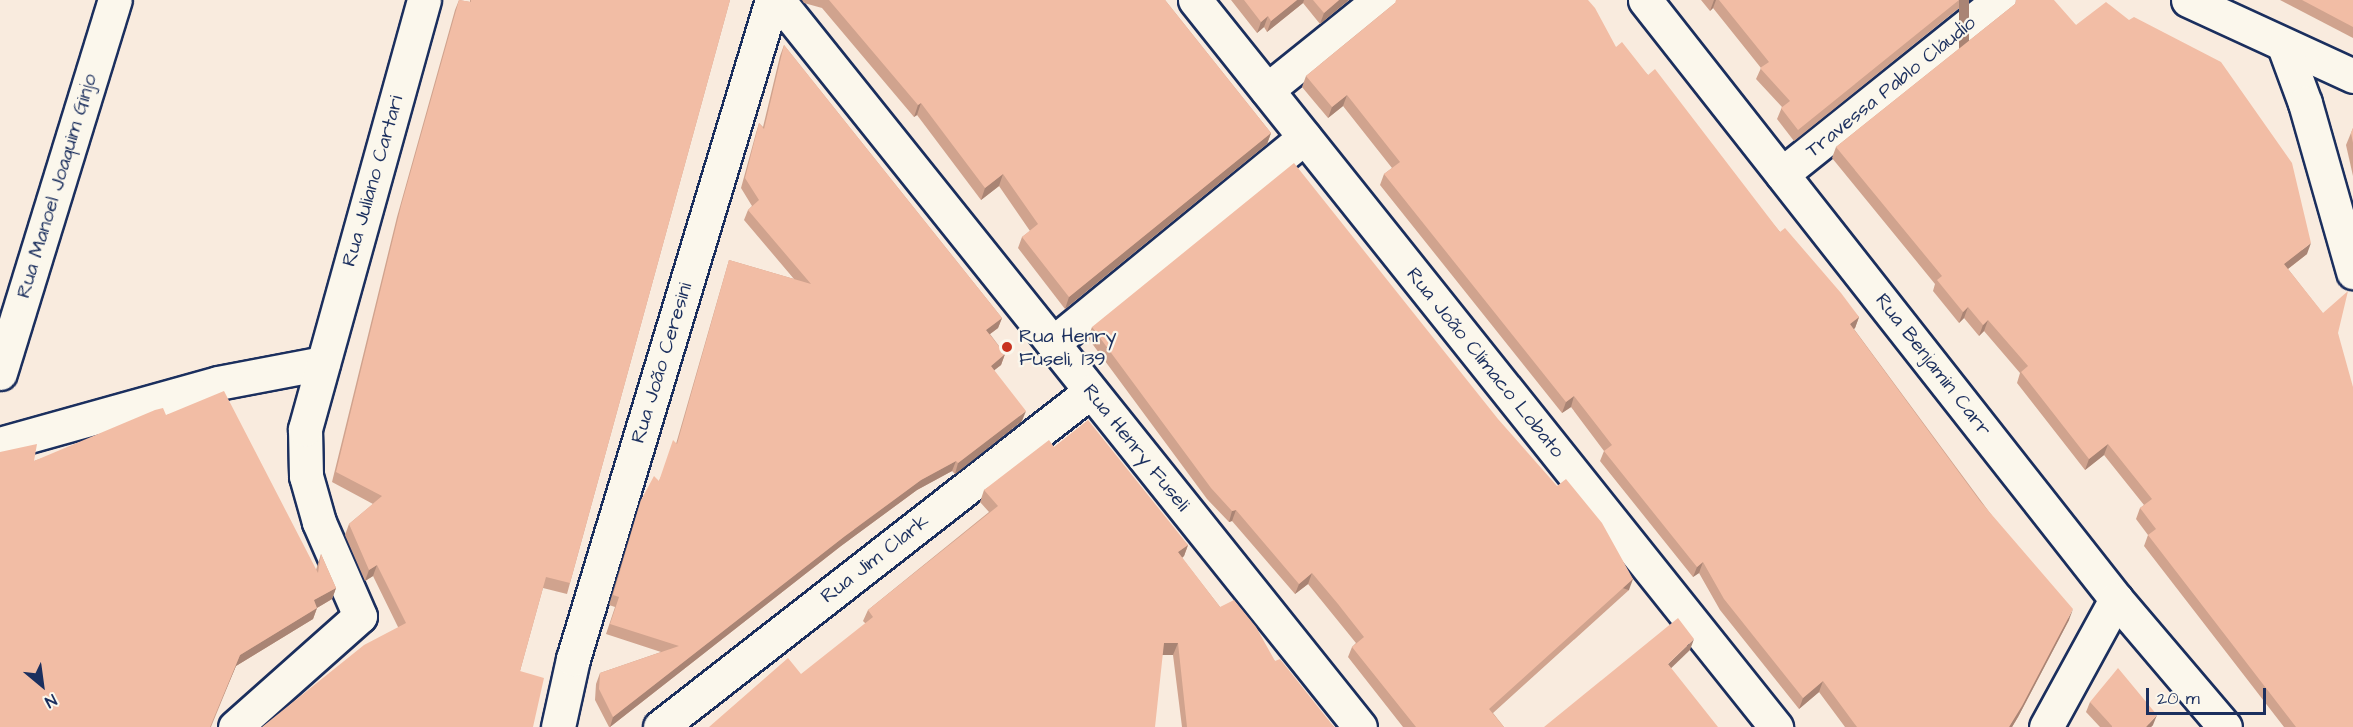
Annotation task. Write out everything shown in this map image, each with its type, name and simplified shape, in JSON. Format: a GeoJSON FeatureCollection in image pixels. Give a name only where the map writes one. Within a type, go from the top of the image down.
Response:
{"type":"FeatureCollection","features":[{"type":"Feature","properties":{"kind":"street","name":"Rua Manoel Joaquim Ginjo"},"geometry":{"type":"LineString","coordinates":[[0,373],[115,0]]}},
{"type":"Feature","properties":{"kind":"street","name":"Rua Juliano Cartari"},"geometry":{"type":"LineString","coordinates":[[235,727],[360,616],[319,522],[306,476],[305,429],[424,0]]}},
{"type":"Feature","properties":{"kind":"street","name":"Rua João Ceresini"},"geometry":{"type":"LineString","coordinates":[[558,727],[580,636],[772,0]]}},
{"type":"Feature","properties":{"kind":"street","name":"Rua Henry Fuseli"},"geometry":{"type":"LineString","coordinates":[[778,0],[1360,727]]}},
{"type":"Feature","properties":{"kind":"street","name":"Rua João Clímaco Lobato"},"geometry":{"type":"LineString","coordinates":[[1195,0],[1776,727]]}},
{"type":"Feature","properties":{"kind":"street"},"geometry":{"type":"LineString","coordinates":[[1267,90],[1379,0]]}},
{"type":"Feature","properties":{"kind":"street","name":"Rua Benjamin Carr"},"geometry":{"type":"LineString","coordinates":[[1645,0],[2116,599],[2225,727]]}},
{"type":"Feature","properties":{"kind":"street","name":"Travessa Pablo Cláudio"},"geometry":{"type":"LineString","coordinates":[[1782,174],[1999,0]]}},
{"type":"Feature","properties":{"kind":"street"},"geometry":{"type":"LineString","coordinates":[[2188,0],[2353,76]]}},
{"type":"Feature","properties":{"kind":"street"},"geometry":{"type":"LineString","coordinates":[[2284,46],[2305,103],[2353,272]]}},
{"type":"Feature","properties":{"kind":"street"},"geometry":{"type":"LineString","coordinates":[[1053,343],[1305,137]]}},
{"type":"Feature","properties":{"kind":"street"},"geometry":{"type":"LineString","coordinates":[[0,444],[218,383],[322,363]]}},
{"type":"Feature","properties":{"kind":"street","name":"Rua Jim Clark"},"geometry":{"type":"LineString","coordinates":[[660,727],[1091,391]]}},
{"type":"Feature","properties":{"kind":"street"},"geometry":{"type":"LineString","coordinates":[[2046,727],[2116,599]]}},
{"type":"Feature","properties":{"kind":"building"},"geometry":{"type":"Polygon","coordinates":[[[459,0],[471,2],[471,0],[730,0],[570,583],[546,577],[520,671],[544,678],[533,727],[262,727],[364,645],[406,623],[377,565],[369,570],[349,524],[382,496],[336,472],[401,206],[459,0]]]}},
{"type":"Feature","properties":{"kind":"building"},"geometry":{"type":"Polygon","coordinates":[[[829,0],[1165,0],[1271,133],[1069,297],[1022,237],[1038,224],[1003,174],[985,188],[921,103],[918,105],[829,0]]]}},
{"type":"Feature","properties":{"kind":"building"},"geometry":{"type":"Polygon","coordinates":[[[1244,0],[1297,0],[1271,21],[1268,16],[1261,22],[1244,0]]]}},
{"type":"Feature","properties":{"kind":"building"},"geometry":{"type":"Polygon","coordinates":[[[1313,0],[1339,0],[1324,13],[1313,0]]]}},
{"type":"Feature","properties":{"kind":"building"},"geometry":{"type":"Polygon","coordinates":[[[1396,0],[1588,0],[1595,8],[1616,47],[1622,42],[1648,75],[1655,69],[1780,232],[1785,228],[1841,293],[1859,317],[1850,324],[1905,399],[1980,501],[2073,609],[2009,727],[1857,727],[1823,681],[1803,698],[1724,599],[1703,562],[1697,567],[1604,451],[1612,445],[1574,396],[1566,402],[1384,174],[1400,162],[1347,95],[1332,107],[1306,76],[1396,0]]]}},
{"type":"Feature","properties":{"kind":"building"},"geometry":{"type":"Polygon","coordinates":[[[1719,0],[1959,0],[1798,130],[1781,108],[1790,101],[1760,68],[1769,62],[1719,0]]]}},
{"type":"Feature","properties":{"kind":"building"},"geometry":{"type":"Polygon","coordinates":[[[2016,0],[2054,0],[2076,25],[2106,2],[2129,20],[2134,17],[2221,62],[2292,163],[2311,243],[2284,264],[2323,313],[2348,291],[2338,333],[2353,387],[2353,727],[2296,727],[2148,535],[2156,529],[2140,508],[2152,499],[2108,444],[2089,459],[2021,372],[2028,366],[1988,320],[1983,325],[1968,307],[1963,312],[1937,280],[1942,276],[1836,147],[2015,4],[2016,0]]]}},
{"type":"Feature","properties":{"kind":"building"},"geometry":{"type":"Polygon","coordinates":[[[2302,0],[2353,0],[2353,27],[2302,0]]]}},
{"type":"Feature","properties":{"kind":"building"},"geometry":{"type":"Polygon","coordinates":[[[784,45],[1002,318],[986,330],[1005,354],[991,366],[1026,411],[958,463],[956,461],[921,480],[845,536],[613,717],[599,689],[600,673],[679,646],[610,624],[619,597],[613,595],[641,500],[654,476],[659,481],[673,440],[677,444],[729,260],[811,284],[748,210],[759,200],[745,178],[759,123],[764,129],[784,45]]]}},
{"type":"Feature","properties":{"kind":"building"},"geometry":{"type":"Polygon","coordinates":[[[1294,163],[1498,419],[1557,486],[1566,479],[1602,523],[1633,579],[1489,709],[1504,727],[1416,727],[1352,647],[1364,637],[1338,604],[1312,573],[1299,584],[1236,510],[1232,511],[1211,488],[1092,327],[1294,163]]]}},
{"type":"Feature","properties":{"kind":"building"},"geometry":{"type":"Polygon","coordinates":[[[224,391],[318,573],[321,554],[336,588],[314,600],[317,608],[240,655],[210,727],[0,727],[0,452],[37,444],[34,461],[155,410],[163,408],[166,415],[224,391]]]}},
{"type":"Feature","properties":{"kind":"building"},"geometry":{"type":"Polygon","coordinates":[[[1088,420],[1188,545],[1178,552],[1220,607],[1234,600],[1256,627],[1275,661],[1280,659],[1334,727],[1187,727],[1178,643],[1164,643],[1155,727],[709,727],[788,658],[801,674],[873,617],[868,610],[998,506],[984,490],[1049,440],[1054,447],[1088,420]]]}},
{"type":"Feature","properties":{"kind":"building"},"geometry":{"type":"Polygon","coordinates":[[[1678,618],[1694,639],[1668,664],[1718,727],[1544,727],[1678,618]]]}},
{"type":"Feature","properties":{"kind":"building"},"geometry":{"type":"Polygon","coordinates":[[[2118,668],[2157,715],[2146,727],[2112,727],[2090,702],[2118,668]]]}},
{"type":"Feature","properties":{"kind":"place","name":"Rua Henry Fuseli, 139"},"geometry":{"type":"Point","coordinates":[1007,347]}}]}
